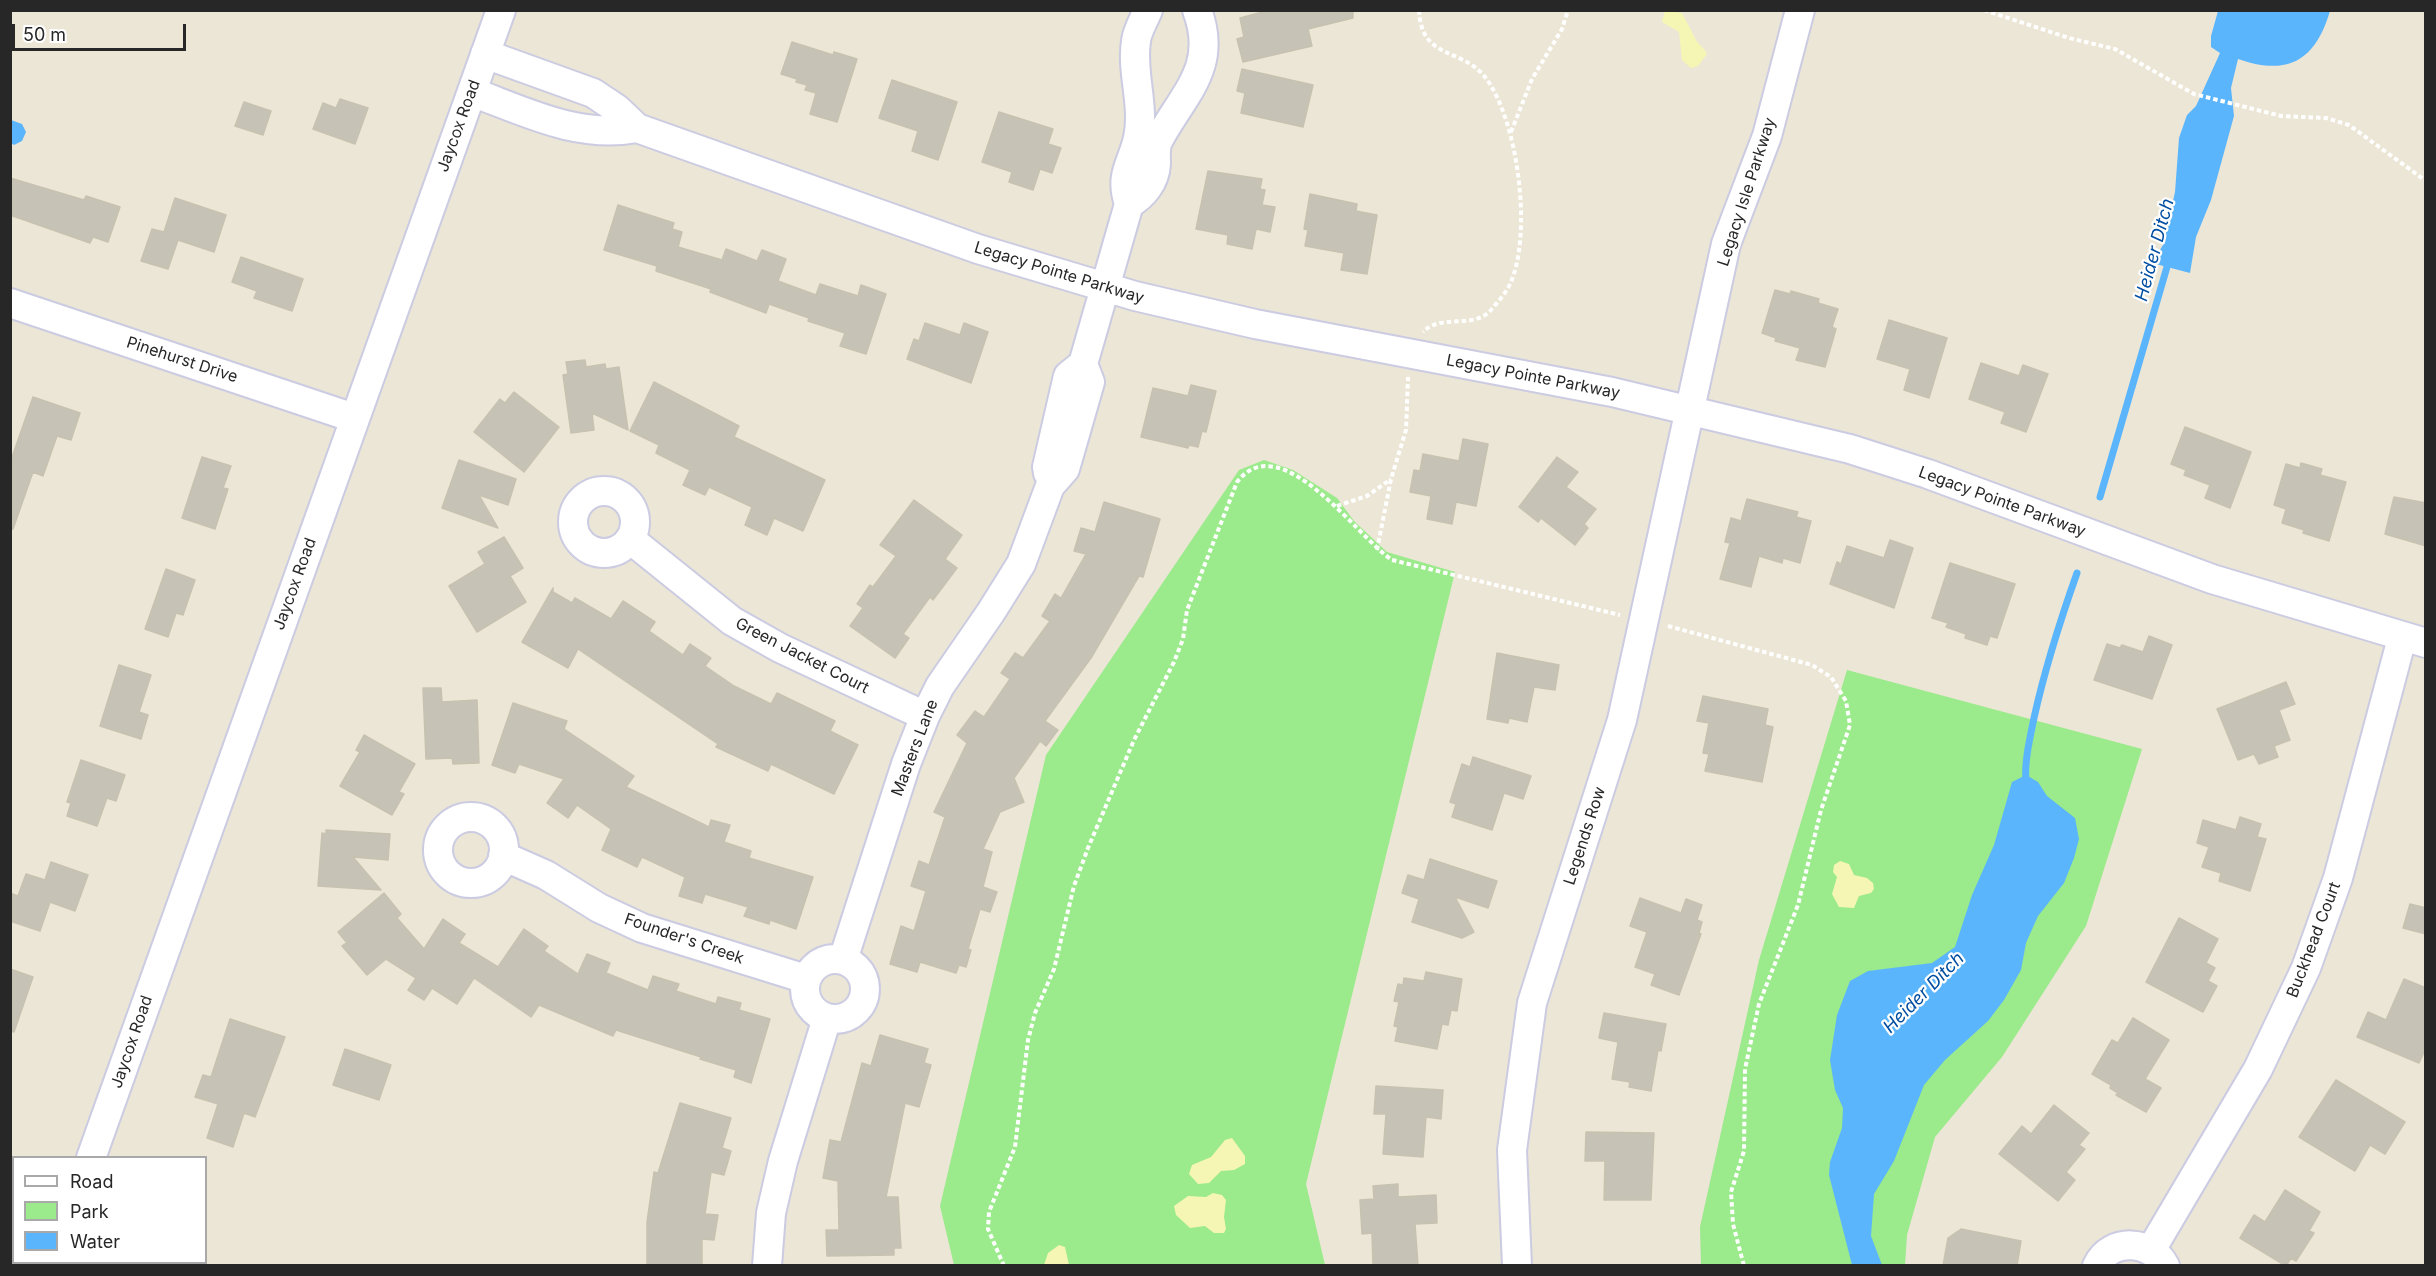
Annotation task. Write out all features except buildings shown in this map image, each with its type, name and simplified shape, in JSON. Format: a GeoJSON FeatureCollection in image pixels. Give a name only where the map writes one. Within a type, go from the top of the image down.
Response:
{"type":"FeatureCollection","features":[{"type":"Feature","properties":{"kind":"street","name":"Jaycox Road"},"geometry":{"type":"LineString","coordinates":[[92,1156],[501,10]]}},
{"type":"Feature","properties":{"kind":"street"},"geometry":{"type":"LineString","coordinates":[[1147,141],[1135,72],[1136,39],[1148,10]]}},
{"type":"Feature","properties":{"kind":"street"},"geometry":{"type":"LineString","coordinates":[[1147,141],[1197,81],[1204,51],[1203,26],[1197,10]]}},
{"type":"Feature","properties":{"kind":"street","name":"Legacy Isle Parkway"},"geometry":{"type":"LineString","coordinates":[[1692,410],[1726,244],[1767,136],[1800,10]]}},
{"type":"Feature","properties":{"kind":"street","name":"Legacy Pointe Parkway"},"geometry":{"type":"LineString","coordinates":[[485,54],[593,93],[617,109],[637,128],[967,245],[1104,288],[1255,324],[1612,392],[1851,449],[2212,579],[2414,641]]}},
{"type":"Feature","properties":{"kind":"street","name":"Legacy Pointe Parkway"},"geometry":{"type":"LineString","coordinates":[[472,92],[579,130],[611,133],[637,128]]}},
{"type":"Feature","properties":{"kind":"street","name":"Masters Lane"},"geometry":{"type":"LineString","coordinates":[[843,960],[906,764],[925,716],[940,686],[992,612],[1021,564],[1050,486],[1065,469],[1068,422],[1090,382],[1083,364],[1129,204],[1144,195],[1156,168],[1147,141]]}},
{"type":"Feature","properties":{"kind":"street","name":"Pinehurst Drive"},"geometry":{"type":"LineString","coordinates":[[10,303],[354,418]]}},
{"type":"Feature","properties":{"kind":"street","name":"Legends Row"},"geometry":{"type":"LineString","coordinates":[[1517,1266],[1512,1150],[1532,1003],[1622,720],[1692,410]]}},
{"type":"Feature","properties":{"kind":"street","name":"Green Jacket Court"},"geometry":{"type":"LineString","coordinates":[[630,539],[732,621],[780,648],[925,716]]}},
{"type":"Feature","properties":{"kind":"street","name":"Buckhead Court"},"geometry":{"type":"LineString","coordinates":[[2097,1266],[2110,1251],[2123,1246],[2138,1245],[2158,1258],[2258,1069],[2306,969],[2338,878],[2414,641]]}},
{"type":"Feature","properties":{"kind":"street","name":"Founder's Creek"},"geometry":{"type":"LineString","coordinates":[[503,856],[546,875],[598,908],[642,928],[806,979]]}},
{"type":"Feature","properties":{"kind":"street"},"geometry":{"type":"LineString","coordinates":[[843,960],[860,972],[865,992],[862,1002],[848,1017],[827,1018],[811,1008],[806,999],[806,979],[817,965],[825,961],[843,960]]}},
{"type":"Feature","properties":{"kind":"street"},"geometry":{"type":"LineString","coordinates":[[767,1266],[771,1213],[783,1161],[827,1018]]}},
{"type":"Feature","properties":{"kind":"path"},"geometry":{"type":"LineString","coordinates":[[1377,550],[1391,479],[1406,430],[1406,384],[1415,341],[1435,323],[1467,322],[1489,313],[1510,285],[1520,248],[1522,220],[1511,133],[1498,97],[1484,76],[1468,62],[1438,50],[1425,37],[1419,10]]}},
{"type":"Feature","properties":{"kind":"path"},"geometry":{"type":"LineString","coordinates":[[1511,133],[1532,79],[1562,29],[1568,10]]}},
{"type":"Feature","properties":{"kind":"path"},"geometry":{"type":"LineString","coordinates":[[1984,10],[2069,38],[2115,49],[2194,94],[2282,116],[2326,118],[2349,125],[2426,181]]}},
{"type":"Feature","properties":{"kind":"path"},"geometry":{"type":"LineString","coordinates":[[1004,1266],[988,1229],[989,1212],[1015,1147],[1028,1040],[1035,1013],[1054,969],[1074,886],[1134,740],[1174,662],[1183,639],[1187,610],[1237,482],[1244,472],[1255,467],[1274,466],[1309,484],[1337,506],[1377,550],[1392,560],[1644,621],[1812,665],[1831,677],[1846,701],[1850,725],[1821,810],[1798,905],[1759,1004],[1745,1069],[1744,1151],[1731,1192],[1733,1224],[1744,1266]]}},
{"type":"Feature","properties":{"kind":"path"},"geometry":{"type":"LineString","coordinates":[[1337,506],[1367,496],[1391,479]]}},
{"type":"Feature","properties":{"kind":"green space"},"geometry":{"type":"Polygon","coordinates":[[[1264,460],[1293,470],[1337,498],[1354,521],[1387,552],[1455,572],[1306,1184],[1325,1265],[954,1265],[940,1206],[1046,755],[1239,470],[1264,460]]]}},
{"type":"Feature","properties":{"kind":"green space"},"geometry":{"type":"Polygon","coordinates":[[[1847,670],[2142,749],[2086,926],[2002,1057],[1935,1137],[1907,1235],[1905,1265],[1701,1266],[1700,1227],[1759,960],[1847,670]]]}},
{"type":"Feature","properties":{"kind":"sand"},"geometry":{"type":"Polygon","coordinates":[[[1665,11],[1682,13],[1696,40],[1706,52],[1707,54],[1698,66],[1691,68],[1682,60],[1679,32],[1662,22],[1665,11]]]}},
{"type":"Feature","properties":{"kind":"sand"},"geometry":{"type":"Polygon","coordinates":[[[1840,861],[1849,864],[1854,875],[1867,878],[1873,883],[1874,889],[1871,893],[1859,896],[1854,908],[1839,907],[1832,894],[1837,877],[1833,872],[1834,865],[1840,861]]]}},
{"type":"Feature","properties":{"kind":"sand"},"geometry":{"type":"Polygon","coordinates":[[[1232,1138],[1245,1156],[1245,1164],[1234,1170],[1221,1171],[1209,1183],[1198,1184],[1189,1174],[1192,1165],[1211,1157],[1225,1140],[1232,1138]]]}},
{"type":"Feature","properties":{"kind":"sand"},"geometry":{"type":"Polygon","coordinates":[[[1213,1193],[1222,1195],[1226,1200],[1224,1233],[1214,1233],[1205,1226],[1190,1228],[1176,1215],[1174,1206],[1188,1196],[1206,1197],[1213,1193]]]}},
{"type":"Feature","properties":{"kind":"sand"},"geometry":{"type":"Polygon","coordinates":[[[1059,1245],[1065,1247],[1069,1265],[1044,1265],[1048,1253],[1059,1245]]]}},
{"type":"Feature","properties":{"kind":"water"},"geometry":{"type":"Polygon","coordinates":[[[2218,11],[2330,11],[2316,42],[2297,60],[2285,65],[2271,66],[2238,59],[2231,88],[2234,116],[2211,200],[2196,237],[2190,273],[2152,263],[2163,245],[2175,192],[2179,138],[2187,115],[2196,106],[2220,53],[2211,47],[2211,36],[2218,11]]]}},
{"type":"Feature","properties":{"kind":"water"},"geometry":{"type":"Polygon","coordinates":[[[11,120],[22,124],[26,132],[22,141],[14,145],[11,143],[11,120]]]}},
{"type":"Feature","properties":{"kind":"water"},"geometry":{"type":"Polygon","coordinates":[[[2026,775],[2038,782],[2047,796],[2075,818],[2079,839],[2074,858],[2064,883],[2038,916],[2026,943],[2021,970],[2004,1000],[1988,1021],[1945,1060],[1924,1085],[1894,1161],[1874,1194],[1871,1236],[1882,1265],[1852,1265],[1829,1175],[1830,1162],[1842,1128],[1843,1108],[1835,1090],[1830,1060],[1837,1015],[1850,981],[1868,971],[1932,963],[1955,947],[1972,895],[1994,845],[2012,782],[2026,775]]]}},
{"type":"Feature","properties":{"kind":"waterway","name":"Heider Ditch"},"geometry":{"type":"LineString","coordinates":[[2100,497],[2169,260]]}},
{"type":"Feature","properties":{"kind":"waterway","name":"Heider Ditch"},"geometry":{"type":"LineString","coordinates":[[2026,782],[2028,750],[2038,699],[2077,573]]}}]}
